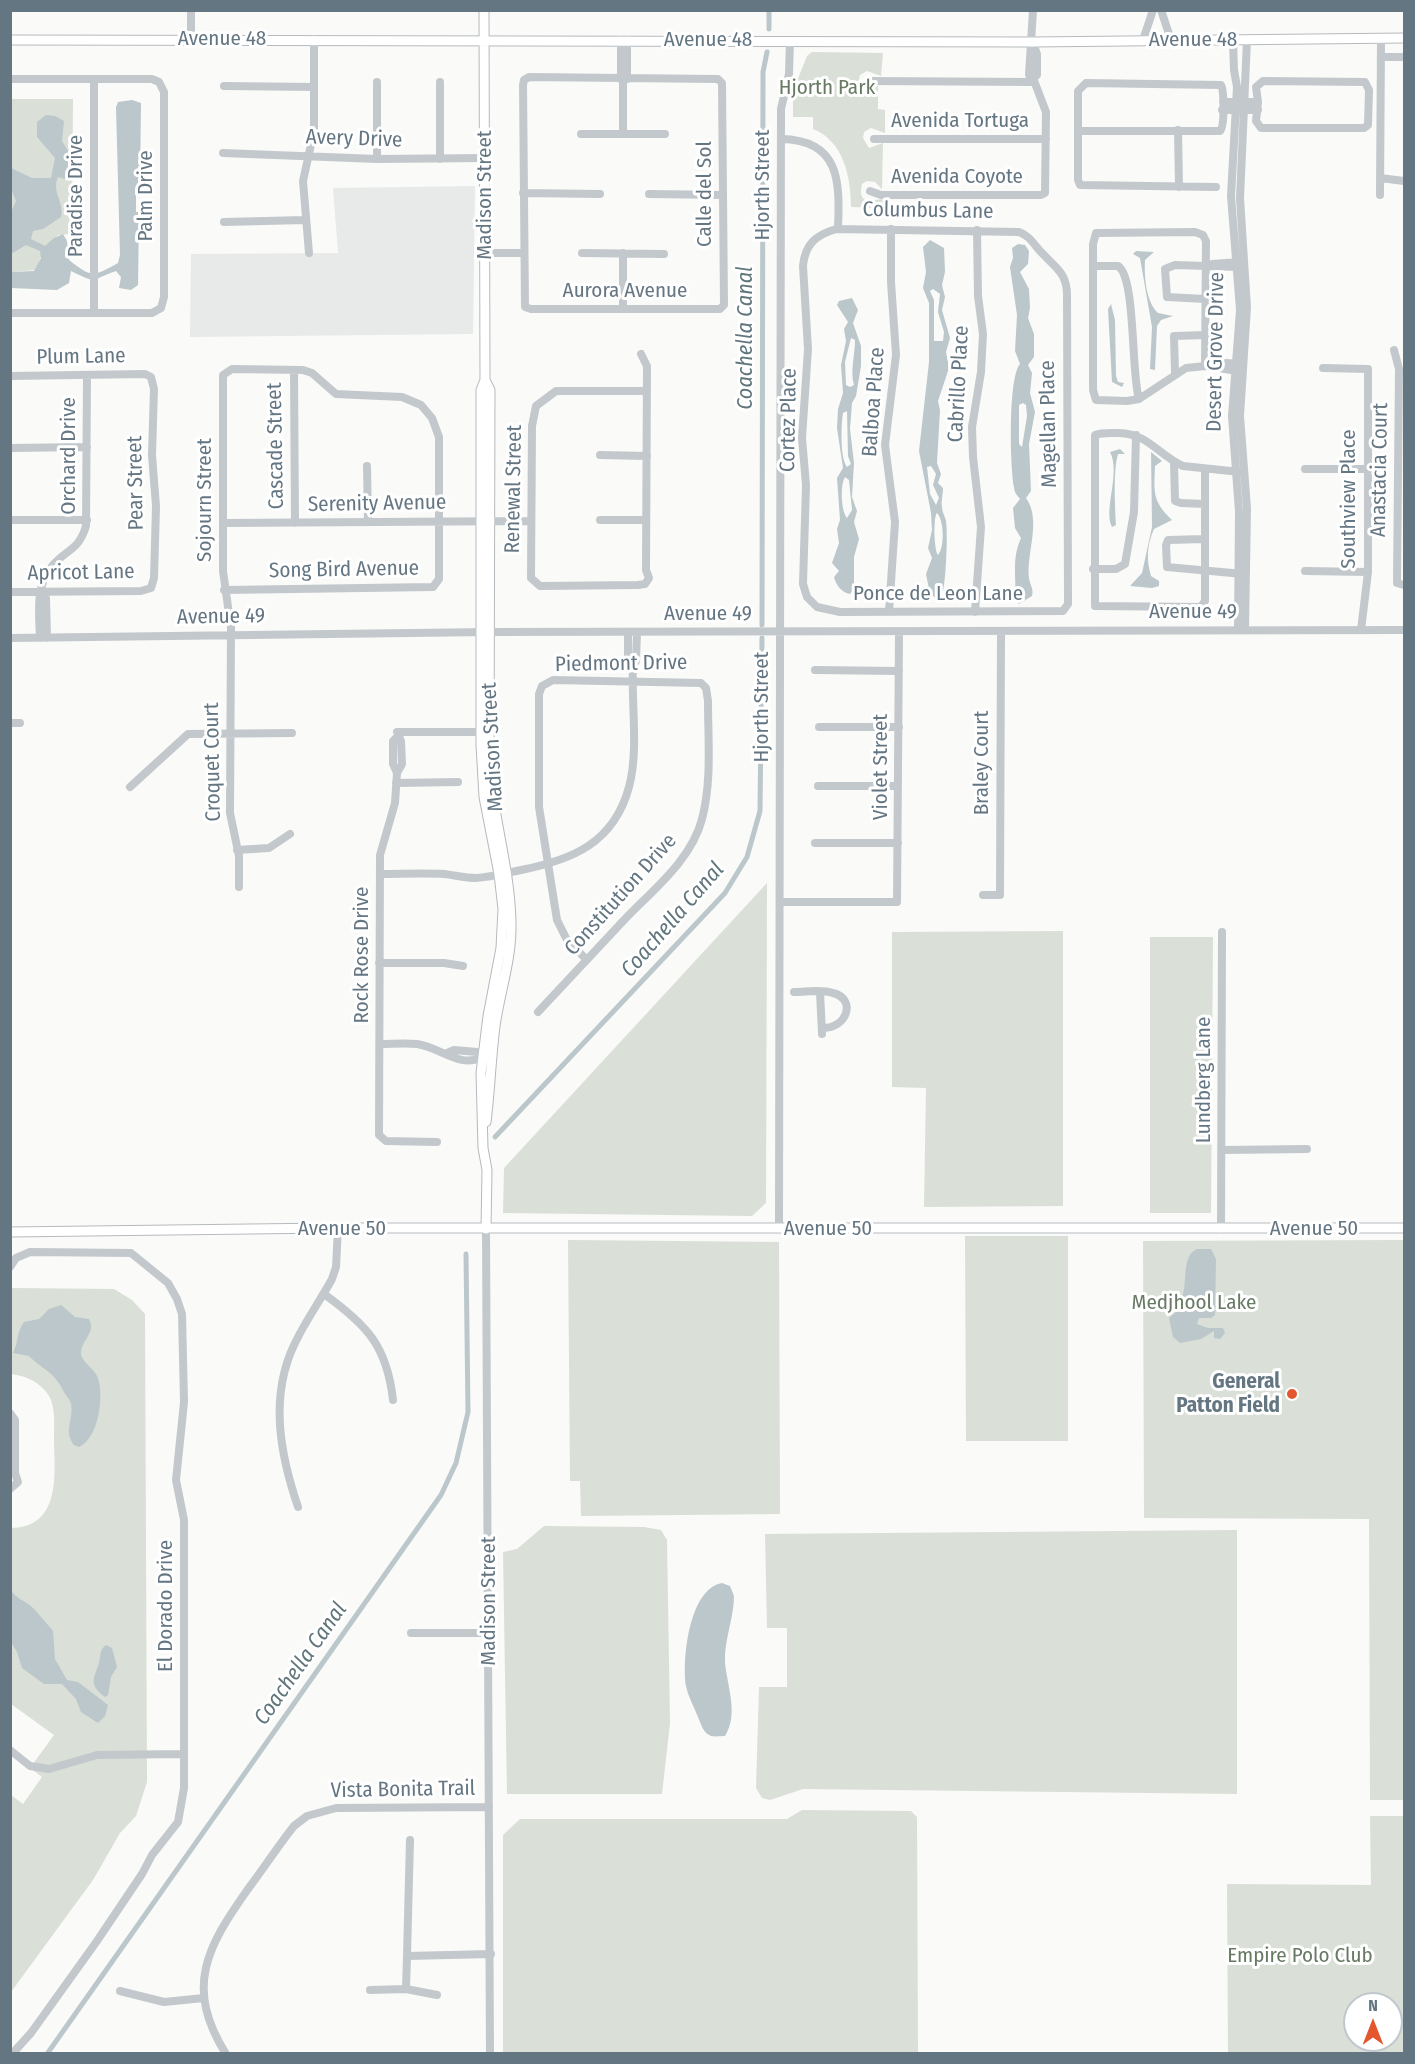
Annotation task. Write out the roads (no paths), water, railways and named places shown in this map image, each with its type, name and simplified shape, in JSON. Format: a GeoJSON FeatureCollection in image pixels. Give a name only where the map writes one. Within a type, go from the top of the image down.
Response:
{"type":"FeatureCollection","features":[{"type":"Feature","properties":{"kind":"main road","name":"Madison Street"},"geometry":{"type":"LineString","coordinates":[[483,1148],[496,1024],[510,944],[503,873],[484,797],[485,521],[481,390],[485,380],[484,10]]}},
{"type":"Feature","properties":{"kind":"main road","name":"Avenue 48"},"geometry":{"type":"LineString","coordinates":[[10,40],[484,39],[1033,42],[1404,38]]}},
{"type":"Feature","properties":{"kind":"main road","name":"Madison Street"},"geometry":{"type":"LineString","coordinates":[[486,1228],[487,1170],[483,1148],[481,1057],[502,937],[503,873]]}},
{"type":"Feature","properties":{"kind":"main road","name":"Avenue 50"},"geometry":{"type":"LineString","coordinates":[[10,1226],[252,1229],[1404,1228]]}},
{"type":"Feature","properties":{"kind":"main road","name":"Avenue 50"},"geometry":{"type":"LineString","coordinates":[[10,1232],[189,1232],[252,1229]]}},
{"type":"Feature","properties":{"kind":"street"},"geometry":{"type":"LineString","coordinates":[[191,10],[191,39]]}},
{"type":"Feature","properties":{"kind":"street"},"geometry":{"type":"LineString","coordinates":[[1033,10],[1033,42],[1029,54],[1029,75],[1046,112],[1046,140]]}},
{"type":"Feature","properties":{"kind":"street"},"geometry":{"type":"LineString","coordinates":[[1143,40],[1153,10]]}},
{"type":"Feature","properties":{"kind":"street"},"geometry":{"type":"LineString","coordinates":[[1161,10],[1171,40]]}},
{"type":"Feature","properties":{"kind":"street"},"geometry":{"type":"LineString","coordinates":[[1380,195],[1381,38]]}},
{"type":"Feature","properties":{"kind":"street"},"geometry":{"type":"LineString","coordinates":[[309,253],[303,181],[314,131],[314,39]]}},
{"type":"Feature","properties":{"kind":"street"},"geometry":{"type":"LineString","coordinates":[[623,134],[624,40]]}},
{"type":"Feature","properties":{"kind":"street","name":"Desert Grove Drive"},"geometry":{"type":"LineString","coordinates":[[1233,40],[1234,70],[1241,87]]}},
{"type":"Feature","properties":{"kind":"street","name":"Desert Grove Drive"},"geometry":{"type":"LineString","coordinates":[[1241,630],[1239,469],[1232,416],[1239,367],[1239,264],[1231,196],[1247,40]]}},
{"type":"Feature","properties":{"kind":"street","name":"Hjorth Street"},"geometry":{"type":"LineString","coordinates":[[779,1229],[782,902],[781,109],[790,62],[790,41]]}},
{"type":"Feature","properties":{"kind":"street"},"geometry":{"type":"LineString","coordinates":[[1382,57],[1404,57]]}},
{"type":"Feature","properties":{"kind":"street"},"geometry":{"type":"LineString","coordinates":[[485,253],[524,253],[524,80],[529,77],[623,79]]}},
{"type":"Feature","properties":{"kind":"street","name":"Palm Drive"},"geometry":{"type":"LineString","coordinates":[[10,79],[156,80],[164,92],[163,301],[161,308],[152,313],[10,314]]}},
{"type":"Feature","properties":{"kind":"street","name":"Paradise Drive"},"geometry":{"type":"LineString","coordinates":[[94,79],[94,313]]}},
{"type":"Feature","properties":{"kind":"street","name":"Calle del Sol"},"geometry":{"type":"LineString","coordinates":[[623,79],[718,79],[722,83],[724,305]]}},
{"type":"Feature","properties":{"kind":"street"},"geometry":{"type":"LineString","coordinates":[[869,81],[1033,80]]}},
{"type":"Feature","properties":{"kind":"street"},"geometry":{"type":"LineString","coordinates":[[1263,81],[1362,81],[1369,85],[1369,123],[1364,128],[1261,128],[1256,121],[1258,106],[1256,87],[1263,81]]}},
{"type":"Feature","properties":{"kind":"street"},"geometry":{"type":"LineString","coordinates":[[377,82],[378,159]]}},
{"type":"Feature","properties":{"kind":"street"},"geometry":{"type":"LineString","coordinates":[[440,82],[440,159]]}},
{"type":"Feature","properties":{"kind":"street"},"geometry":{"type":"LineString","coordinates":[[1078,131],[1220,131],[1224,127],[1223,87],[1217,84],[1086,83],[1078,91],[1078,131],[1080,185],[1216,187]]}},
{"type":"Feature","properties":{"kind":"street"},"geometry":{"type":"LineString","coordinates":[[224,86],[314,87]]}},
{"type":"Feature","properties":{"kind":"street"},"geometry":{"type":"LineString","coordinates":[[1223,106],[1258,106]]}},
{"type":"Feature","properties":{"kind":"street"},"geometry":{"type":"LineString","coordinates":[[1178,130],[1179,188]]}},
{"type":"Feature","properties":{"kind":"street"},"geometry":{"type":"LineString","coordinates":[[581,134],[665,134]]}},
{"type":"Feature","properties":{"kind":"street"},"geometry":{"type":"LineString","coordinates":[[781,139],[812,143],[823,150],[839,185],[838,228]]}},
{"type":"Feature","properties":{"kind":"street","name":"Avenida Tortuga"},"geometry":{"type":"LineString","coordinates":[[874,139],[1046,140]]}},
{"type":"Feature","properties":{"kind":"street","name":"Avenida Coyote"},"geometry":{"type":"LineString","coordinates":[[870,191],[880,195],[1041,195],[1045,193],[1046,140]]}},
{"type":"Feature","properties":{"kind":"street","name":"Avery Drive"},"geometry":{"type":"LineString","coordinates":[[223,153],[378,159],[485,158]]}},
{"type":"Feature","properties":{"kind":"street"},"geometry":{"type":"LineString","coordinates":[[1380,178],[1404,181]]}},
{"type":"Feature","properties":{"kind":"street"},"geometry":{"type":"LineString","coordinates":[[523,193],[600,194]]}},
{"type":"Feature","properties":{"kind":"street"},"geometry":{"type":"LineString","coordinates":[[649,194],[723,195]]}},
{"type":"Feature","properties":{"kind":"street"},"geometry":{"type":"LineString","coordinates":[[224,222],[305,220]]}},
{"type":"Feature","properties":{"kind":"street","name":"Columbus Lane"},"geometry":{"type":"LineString","coordinates":[[813,240],[838,228],[977,230],[1019,232],[1027,235],[1039,250]]}},
{"type":"Feature","properties":{"kind":"street","name":"Balboa Place"},"geometry":{"type":"LineString","coordinates":[[889,612],[895,522],[885,445],[896,354],[891,282],[891,229]]}},
{"type":"Feature","properties":{"kind":"street","name":"Cabrillo Place"},"geometry":{"type":"LineString","coordinates":[[975,612],[981,527],[972,427],[983,344],[978,296],[977,230]]}},
{"type":"Feature","properties":{"kind":"street"},"geometry":{"type":"LineString","coordinates":[[1205,366],[1205,238],[1199,233],[1098,232],[1093,240],[1093,390],[1096,400],[1127,402],[1139,399],[1156,390],[1175,373],[1186,368],[1239,367]]}},
{"type":"Feature","properties":{"kind":"street","name":"Cortez Place"},"geometry":{"type":"LineString","coordinates":[[811,601],[805,592],[802,571],[806,504],[802,422],[808,350],[802,266],[804,255],[813,240]]}},
{"type":"Feature","properties":{"kind":"street","name":"Magellan Place"},"geometry":{"type":"LineString","coordinates":[[1039,250],[1058,267],[1067,282],[1066,608]]}},
{"type":"Feature","properties":{"kind":"street","name":"Aurora Avenue"},"geometry":{"type":"LineString","coordinates":[[524,253],[525,307],[712,310],[720,309],[724,305]]}},
{"type":"Feature","properties":{"kind":"street"},"geometry":{"type":"LineString","coordinates":[[582,253],[664,254]]}},
{"type":"Feature","properties":{"kind":"street"},"geometry":{"type":"LineString","coordinates":[[623,253],[623,309]]}},
{"type":"Feature","properties":{"kind":"street"},"geometry":{"type":"LineString","coordinates":[[1205,299],[1171,299],[1165,291],[1165,269],[1168,266],[1239,264]]}},
{"type":"Feature","properties":{"kind":"street"},"geometry":{"type":"LineString","coordinates":[[1093,266],[1118,266],[1124,273],[1132,316],[1134,384],[1139,399]]}},
{"type":"Feature","properties":{"kind":"street"},"geometry":{"type":"LineString","coordinates":[[1175,373],[1172,342],[1174,336],[1206,335]]}},
{"type":"Feature","properties":{"kind":"street","name":"Anastacia Court"},"geometry":{"type":"LineString","coordinates":[[1394,350],[1399,369],[1397,583],[1404,585]]}},
{"type":"Feature","properties":{"kind":"street"},"geometry":{"type":"LineString","coordinates":[[600,520],[646,520],[647,366],[641,354]]}},
{"type":"Feature","properties":{"kind":"street","name":"Southview Place"},"geometry":{"type":"LineString","coordinates":[[1322,367],[1368,369],[1368,572],[1361,630]]}},
{"type":"Feature","properties":{"kind":"street","name":"Sojourn Street"},"geometry":{"type":"LineString","coordinates":[[231,635],[229,610],[224,590],[224,375],[232,369],[294,370]]}},
{"type":"Feature","properties":{"kind":"street"},"geometry":{"type":"LineString","coordinates":[[294,370],[312,373],[336,394],[402,397],[426,410],[439,437],[439,521]]}},
{"type":"Feature","properties":{"kind":"street","name":"Cascade Street"},"geometry":{"type":"LineString","coordinates":[[294,370],[295,523]]}},
{"type":"Feature","properties":{"kind":"street","name":"Plum Lane"},"geometry":{"type":"LineString","coordinates":[[10,376],[145,374],[151,377]]}},
{"type":"Feature","properties":{"kind":"street","name":"Orchard Drive"},"geometry":{"type":"LineString","coordinates":[[44,638],[39,598],[47,572],[82,539],[87,520],[87,375]]}},
{"type":"Feature","properties":{"kind":"street","name":"Pear Street"},"geometry":{"type":"LineString","coordinates":[[151,377],[154,388],[152,444],[156,522],[154,578],[151,588]]}},
{"type":"Feature","properties":{"kind":"street","name":"Renewal Street"},"geometry":{"type":"LineString","coordinates":[[646,520],[646,570],[649,578],[645,584],[540,586],[533,582],[531,426],[536,406],[542,399],[563,391],[647,391]]}},
{"type":"Feature","properties":{"kind":"street"},"geometry":{"type":"LineString","coordinates":[[1205,469],[1205,601],[1202,607],[1095,606],[1093,569],[1095,435],[1136,435],[1153,443],[1174,462],[1205,469],[1239,469]]}},
{"type":"Feature","properties":{"kind":"street"},"geometry":{"type":"LineString","coordinates":[[1093,569],[1116,569],[1125,564],[1134,512],[1136,435]]}},
{"type":"Feature","properties":{"kind":"street"},"geometry":{"type":"LineString","coordinates":[[10,448],[87,447]]}},
{"type":"Feature","properties":{"kind":"street"},"geometry":{"type":"LineString","coordinates":[[600,455],[647,456]]}},
{"type":"Feature","properties":{"kind":"street"},"geometry":{"type":"LineString","coordinates":[[1174,462],[1175,501],[1205,504]]}},
{"type":"Feature","properties":{"kind":"street"},"geometry":{"type":"LineString","coordinates":[[367,466],[368,522]]}},
{"type":"Feature","properties":{"kind":"street"},"geometry":{"type":"LineString","coordinates":[[1305,469],[1368,469]]}},
{"type":"Feature","properties":{"kind":"street"},"geometry":{"type":"LineString","coordinates":[[10,520],[87,520]]}},
{"type":"Feature","properties":{"kind":"street","name":"Song Bird Avenue"},"geometry":{"type":"LineString","coordinates":[[224,590],[433,587],[439,579],[439,521]]}},
{"type":"Feature","properties":{"kind":"street","name":"Serenity Avenue"},"geometry":{"type":"LineString","coordinates":[[223,523],[531,521]]}},
{"type":"Feature","properties":{"kind":"street"},"geometry":{"type":"LineString","coordinates":[[1205,539],[1171,539],[1166,545],[1167,567],[1172,570],[1241,570]]}},
{"type":"Feature","properties":{"kind":"street"},"geometry":{"type":"LineString","coordinates":[[1305,571],[1368,572]]}},
{"type":"Feature","properties":{"kind":"street","name":"Apricot Lane"},"geometry":{"type":"LineString","coordinates":[[10,592],[141,591],[151,588]]}},
{"type":"Feature","properties":{"kind":"street","name":"Ponce de Leon Lane"},"geometry":{"type":"LineString","coordinates":[[811,601],[817,607],[833,611],[1060,612],[1066,608]]}},
{"type":"Feature","properties":{"kind":"street","name":"Avenue 49"},"geometry":{"type":"LineString","coordinates":[[10,638],[485,632],[899,633],[1404,630]]}},
{"type":"Feature","properties":{"kind":"street"},"geometry":{"type":"LineString","coordinates":[[380,874],[442,874],[474,878],[549,864],[580,852],[595,842],[622,807],[632,769],[632,681],[633,665],[636,661],[632,651],[632,632]]}},
{"type":"Feature","properties":{"kind":"street","name":"Braley Court"},"geometry":{"type":"LineString","coordinates":[[982,895],[1000,895],[1000,632]]}},
{"type":"Feature","properties":{"kind":"street","name":"Violet Street"},"geometry":{"type":"LineString","coordinates":[[782,902],[897,902],[899,633]]}},
{"type":"Feature","properties":{"kind":"street","name":"Croquet Court"},"geometry":{"type":"LineString","coordinates":[[231,635],[230,813],[237,850],[239,887]]}},
{"type":"Feature","properties":{"kind":"street"},"geometry":{"type":"LineString","coordinates":[[815,670],[899,671]]}},
{"type":"Feature","properties":{"kind":"street","name":"Piedmont Drive"},"geometry":{"type":"LineString","coordinates":[[549,864],[539,807],[539,694],[542,686],[553,680],[702,683]]}},
{"type":"Feature","properties":{"kind":"street","name":"Constitution Drive"},"geometry":{"type":"LineString","coordinates":[[538,1012],[676,865],[695,840],[702,821],[708,789],[708,701],[706,688],[702,683]]}},
{"type":"Feature","properties":{"kind":"street"},"geometry":{"type":"LineString","coordinates":[[10,723],[20,723]]}},
{"type":"Feature","properties":{"kind":"street"},"geometry":{"type":"LineString","coordinates":[[819,727],[899,727]]}},
{"type":"Feature","properties":{"kind":"street"},"geometry":{"type":"LineString","coordinates":[[130,787],[188,734],[292,732]]}},
{"type":"Feature","properties":{"kind":"street","name":"Rock Rose Drive"},"geometry":{"type":"LineString","coordinates":[[437,1142],[381,1139],[380,855],[395,803],[397,774],[402,757],[401,741],[397,735],[484,732]]}},
{"type":"Feature","properties":{"kind":"street"},"geometry":{"type":"LineString","coordinates":[[396,783],[458,782]]}},
{"type":"Feature","properties":{"kind":"street"},"geometry":{"type":"LineString","coordinates":[[818,786],[898,786]]}},
{"type":"Feature","properties":{"kind":"street"},"geometry":{"type":"LineString","coordinates":[[237,850],[269,848],[290,834]]}},
{"type":"Feature","properties":{"kind":"street"},"geometry":{"type":"LineString","coordinates":[[815,843],[898,843]]}},
{"type":"Feature","properties":{"kind":"street"},"geometry":{"type":"LineString","coordinates":[[549,864],[557,920],[567,940],[587,960]]}},
{"type":"Feature","properties":{"kind":"street","name":"Lundberg Lane"},"geometry":{"type":"LineString","coordinates":[[1221,1229],[1222,932]]}},
{"type":"Feature","properties":{"kind":"street"},"geometry":{"type":"LineString","coordinates":[[380,963],[444,963],[463,966]]}},
{"type":"Feature","properties":{"kind":"street"},"geometry":{"type":"LineString","coordinates":[[794,992],[820,992],[838,995],[844,1002],[846,1016],[841,1024],[822,1031],[820,992]]}},
{"type":"Feature","properties":{"kind":"street"},"geometry":{"type":"LineString","coordinates":[[380,1044],[418,1044],[447,1053],[453,1059],[476,1061],[481,1057],[477,1052],[454,1050],[447,1053]]}},
{"type":"Feature","properties":{"kind":"street"},"geometry":{"type":"LineString","coordinates":[[465,1060],[466,1051]]}},
{"type":"Feature","properties":{"kind":"street"},"geometry":{"type":"LineString","coordinates":[[1222,1150],[1307,1149]]}},
{"type":"Feature","properties":{"kind":"street"},"geometry":{"type":"LineString","coordinates":[[298,1507],[282,1453],[280,1404],[283,1382],[294,1345],[312,1310],[324,1294],[336,1267],[338,1228]]}},
{"type":"Feature","properties":{"kind":"street","name":"Madison Street"},"geometry":{"type":"LineString","coordinates":[[486,1228],[490,2054]]}},
{"type":"Feature","properties":{"kind":"street","name":"El Dorado Drive"},"geometry":{"type":"LineString","coordinates":[[10,1267],[16,1258],[30,1252],[130,1253],[168,1283],[177,1299],[182,1314],[184,1402],[176,1480],[184,1520],[184,1797],[178,1822],[152,1855],[142,1874],[97,1941],[31,2033],[12,2054]]}},
{"type":"Feature","properties":{"kind":"street"},"geometry":{"type":"LineString","coordinates":[[324,1294],[357,1317],[371,1334],[390,1376],[393,1400]]}},
{"type":"Feature","properties":{"kind":"street"},"geometry":{"type":"LineString","coordinates":[[10,1413],[15,1420],[18,1482],[10,1489]]}},
{"type":"Feature","properties":{"kind":"street"},"geometry":{"type":"LineString","coordinates":[[411,1633],[489,1633]]}},
{"type":"Feature","properties":{"kind":"street"},"geometry":{"type":"LineString","coordinates":[[10,1750],[30,1767],[49,1769],[97,1755],[183,1754]]}},
{"type":"Feature","properties":{"kind":"street","name":"Vista Bonita Trail"},"geometry":{"type":"LineString","coordinates":[[226,2054],[208,2018],[204,1998],[205,1970],[210,1949],[222,1927],[294,1826],[307,1816],[336,1808],[489,1807]]}},
{"type":"Feature","properties":{"kind":"street"},"geometry":{"type":"LineString","coordinates":[[406,1989],[410,1840]]}},
{"type":"Feature","properties":{"kind":"street"},"geometry":{"type":"LineString","coordinates":[[407,1956],[490,1954]]}},
{"type":"Feature","properties":{"kind":"street"},"geometry":{"type":"LineString","coordinates":[[370,1990],[406,1989],[437,1995]]}},
{"type":"Feature","properties":{"kind":"street"},"geometry":{"type":"LineString","coordinates":[[120,1990],[164,2002],[204,1998]]}},
{"type":"Feature","properties":{"kind":"waterway","name":"Coachella Canal"},"geometry":{"type":"LineString","coordinates":[[769,10],[769,29]]}},
{"type":"Feature","properties":{"kind":"waterway","name":"Coachella Canal"},"geometry":{"type":"LineString","coordinates":[[762,625],[763,72],[767,52]]}},
{"type":"Feature","properties":{"kind":"waterway","name":"Coachella Canal"},"geometry":{"type":"LineString","coordinates":[[495,1137],[725,893],[747,857],[760,811],[762,638]]}},
{"type":"Feature","properties":{"kind":"waterway","name":"Coachella Canal"},"geometry":{"type":"LineString","coordinates":[[47,2054],[441,1495],[456,1463],[468,1412],[466,1254]]}},
{"type":"Feature","properties":{"kind":"waterway"},"geometry":{"type":"LineString","coordinates":[[1215,1307],[1226,1308]]}},
{"type":"Feature","properties":{"kind":"place","name":"General Patton Field"},"geometry":{"type":"Point","coordinates":[1292,1394]}},
{"type":"Feature","properties":{"kind":"park label","name":"Hjorth Park"},"geometry":{"type":"Point","coordinates":[827,88]}},
{"type":"Feature","properties":{"kind":"park label","name":"Medjhool Lake"},"geometry":{"type":"Point","coordinates":[1194,1303]}},
{"type":"Feature","properties":{"kind":"park label","name":"Empire Polo Club"},"geometry":{"type":"Point","coordinates":[1300,1956]}}]}
